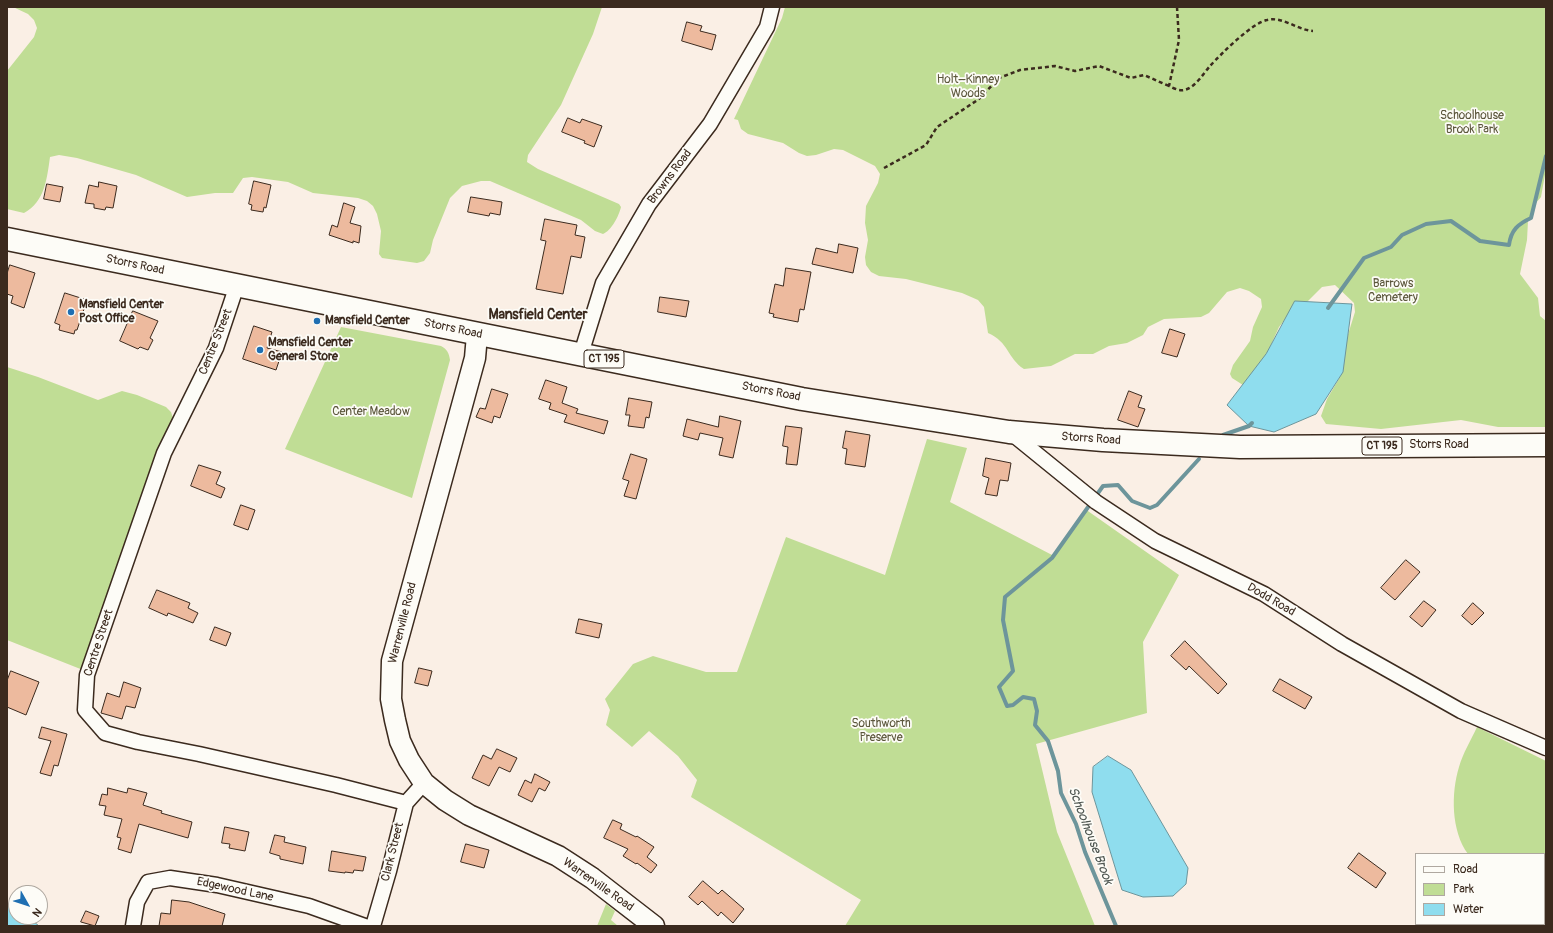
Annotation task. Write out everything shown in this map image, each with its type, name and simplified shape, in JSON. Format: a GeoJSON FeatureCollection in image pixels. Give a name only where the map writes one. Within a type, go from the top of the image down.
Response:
{"type":"FeatureCollection","features":[{"type":"Feature","properties":{"kind":"main road","name":"Storrs Road"},"geometry":{"type":"LineString","coordinates":[[7,239],[304,298],[477,335],[581,354],[802,399],[1009,432],[1103,440],[1212,445],[1546,445]]}},
{"type":"Feature","properties":{"kind":"main road","name":"Warrenville Road"},"geometry":{"type":"LineString","coordinates":[[477,335],[475,358],[392,661],[390,700],[400,741],[409,760],[424,783],[445,800],[469,815],[558,856],[592,878],[654,926]]}},
{"type":"Feature","properties":{"kind":"street","name":"Browns Road"},"geometry":{"type":"LineString","coordinates":[[581,354],[603,283],[649,204],[710,124],[767,27],[772,7]]}},
{"type":"Feature","properties":{"kind":"street","name":"Centre Street"},"geometry":{"type":"LineString","coordinates":[[238,285],[216,348],[164,453],[87,674],[84,710],[105,733],[138,742],[329,783],[406,803]]}},
{"type":"Feature","properties":{"kind":"street","name":"Dodd Road"},"geometry":{"type":"LineString","coordinates":[[1009,432],[1096,502],[1155,540],[1264,594],[1342,644],[1454,707],[1492,726],[1546,748]]}},
{"type":"Feature","properties":{"kind":"street","name":"Clark Street"},"geometry":{"type":"LineString","coordinates":[[372,926],[389,872],[406,803],[424,783]]}},
{"type":"Feature","properties":{"kind":"street","name":"Edgewood Lane"},"geometry":{"type":"LineString","coordinates":[[133,926],[138,902],[148,882],[170,878],[217,885],[309,906],[365,926]]}},
{"type":"Feature","properties":{"kind":"path"},"geometry":{"type":"LineString","coordinates":[[1169,86],[1179,40],[1177,7]]}},
{"type":"Feature","properties":{"kind":"path"},"geometry":{"type":"LineString","coordinates":[[884,168],[926,144],[937,128],[979,99],[999,78],[1020,70],[1055,66],[1075,71],[1099,66],[1131,78],[1144,75],[1182,91],[1192,87],[1222,53],[1251,29],[1266,20],[1284,20],[1303,30],[1313,30]]}},
{"type":"Feature","properties":{"kind":"green space"},"geometry":{"type":"Polygon","coordinates":[[[13,7],[602,7],[593,34],[561,105],[528,155],[527,162],[538,169],[619,204],[621,207],[620,211],[612,227],[603,234],[595,231],[581,220],[490,181],[481,181],[462,186],[450,198],[433,240],[430,253],[424,261],[417,263],[382,258],[379,254],[381,231],[377,214],[373,206],[367,201],[358,198],[313,193],[288,182],[252,177],[243,178],[233,193],[215,193],[187,197],[136,175],[77,158],[59,155],[50,157],[44,189],[36,203],[24,213],[7,209],[7,71],[34,37],[37,28],[34,20],[28,14],[13,7]]]}},
{"type":"Feature","properties":{"kind":"green space"},"geometry":{"type":"Polygon","coordinates":[[[785,7],[1546,7],[1546,169],[1541,197],[1535,204],[1528,221],[1527,240],[1520,274],[1538,298],[1540,316],[1546,321],[1546,427],[1498,427],[1461,420],[1381,429],[1326,424],[1321,416],[1327,399],[1340,377],[1345,344],[1355,312],[1354,303],[1335,285],[1322,287],[1306,303],[1291,312],[1279,327],[1266,356],[1243,385],[1232,378],[1230,374],[1233,365],[1250,341],[1253,327],[1262,307],[1261,299],[1249,291],[1240,288],[1227,292],[1209,313],[1201,317],[1164,319],[1148,327],[1143,335],[1127,343],[1109,346],[1093,354],[1075,354],[1051,366],[1024,369],[1018,365],[1000,341],[988,333],[984,307],[978,300],[962,293],[906,279],[879,276],[871,272],[866,265],[865,257],[868,240],[865,223],[866,206],[878,183],[880,174],[875,166],[843,150],[834,149],[816,155],[807,156],[783,143],[748,134],[741,129],[738,120],[734,119],[782,18],[785,7]]]}},
{"type":"Feature","properties":{"kind":"green space","name":"Center Meadow"},"geometry":{"type":"Polygon","coordinates":[[[341,327],[441,346],[445,348],[448,353],[450,360],[412,498],[285,449],[341,327]]]}},
{"type":"Feature","properties":{"kind":"green space"},"geometry":{"type":"Polygon","coordinates":[[[7,367],[98,400],[122,391],[137,395],[166,407],[171,412],[174,421],[83,670],[7,640],[7,367]]]}},
{"type":"Feature","properties":{"kind":"green space","name":"Southworth Preserve"},"geometry":{"type":"Polygon","coordinates":[[[927,439],[967,448],[950,502],[1054,556],[1085,509],[1179,575],[1143,642],[1147,713],[1036,744],[1057,832],[1095,926],[845,926],[861,900],[691,797],[697,780],[678,756],[649,731],[632,747],[606,725],[610,710],[605,699],[633,664],[653,656],[706,672],[737,672],[786,537],[885,575],[927,439]]]}},
{"type":"Feature","properties":{"kind":"green space"},"geometry":{"type":"Polygon","coordinates":[[[1477,727],[1546,761],[1546,926],[1539,925],[1545,925],[1545,853],[1467,853],[1462,845],[1458,834],[1454,812],[1454,800],[1456,777],[1463,757],[1477,727]]]}},
{"type":"Feature","properties":{"kind":"green space"},"geometry":{"type":"Polygon","coordinates":[[[606,904],[615,911],[611,920],[618,926],[597,926],[606,904]]]}},
{"type":"Feature","properties":{"kind":"water"},"geometry":{"type":"Polygon","coordinates":[[[1295,301],[1352,304],[1343,372],[1316,414],[1274,432],[1249,426],[1227,405],[1266,354],[1295,301]]]}},
{"type":"Feature","properties":{"kind":"water"},"geometry":{"type":"Polygon","coordinates":[[[1108,756],[1131,770],[1188,868],[1186,884],[1173,896],[1143,897],[1122,890],[1092,792],[1093,767],[1108,756]]]}},
{"type":"Feature","properties":{"kind":"water"},"geometry":{"type":"Polygon","coordinates":[[[7,903],[8,925],[39,926],[7,926],[7,903]]]}},
{"type":"Feature","properties":{"kind":"building"},"geometry":{"type":"Polygon","coordinates":[[[687,22],[702,26],[700,31],[716,35],[712,50],[682,41],[687,22]]]}},
{"type":"Feature","properties":{"kind":"building"},"geometry":{"type":"Polygon","coordinates":[[[568,118],[580,123],[582,119],[602,126],[594,147],[584,143],[585,141],[562,132],[568,118]]]}},
{"type":"Feature","properties":{"kind":"building"},"geometry":{"type":"Polygon","coordinates":[[[254,181],[271,185],[266,208],[264,207],[263,212],[251,210],[252,205],[249,204],[254,181]]]}},
{"type":"Feature","properties":{"kind":"building"},"geometry":{"type":"Polygon","coordinates":[[[99,182],[117,186],[113,208],[106,207],[105,210],[94,208],[94,204],[85,203],[89,185],[98,187],[99,182]]]}},
{"type":"Feature","properties":{"kind":"building"},"geometry":{"type":"Polygon","coordinates":[[[47,184],[63,187],[60,202],[44,199],[47,184]]]}},
{"type":"Feature","properties":{"kind":"building"},"geometry":{"type":"Polygon","coordinates":[[[471,197],[502,202],[500,215],[490,213],[489,216],[468,212],[471,197]]]}},
{"type":"Feature","properties":{"kind":"building"},"geometry":{"type":"Polygon","coordinates":[[[344,203],[355,207],[350,223],[361,226],[359,243],[353,241],[353,243],[329,235],[332,225],[337,227],[344,203]]]}},
{"type":"Feature","properties":{"kind":"building"},"geometry":{"type":"Polygon","coordinates":[[[545,219],[577,225],[575,235],[585,237],[581,258],[571,256],[563,294],[536,289],[546,241],[541,240],[545,219]]]}},
{"type":"Feature","properties":{"kind":"building"},"geometry":{"type":"Polygon","coordinates":[[[839,244],[858,248],[853,273],[812,264],[816,248],[837,253],[839,244]]]}},
{"type":"Feature","properties":{"kind":"building"},"geometry":{"type":"Polygon","coordinates":[[[10,265],[35,273],[24,308],[11,303],[13,296],[7,294],[7,274],[10,265]]]}},
{"type":"Feature","properties":{"kind":"building"},"geometry":{"type":"Polygon","coordinates":[[[786,268],[811,272],[804,310],[800,309],[798,322],[773,317],[774,314],[769,313],[775,284],[783,286],[786,268]]]}},
{"type":"Feature","properties":{"kind":"building","name":"Mansfield Center Post Office"},"geometry":{"type":"Polygon","coordinates":[[[65,293],[87,300],[77,330],[75,330],[74,334],[59,330],[60,325],[55,323],[65,293]]]}},
{"type":"Feature","properties":{"kind":"building"},"geometry":{"type":"Polygon","coordinates":[[[660,297],[689,301],[686,317],[658,312],[660,297]]]}},
{"type":"Feature","properties":{"kind":"building"},"geometry":{"type":"Polygon","coordinates":[[[133,311],[158,321],[150,338],[153,340],[148,350],[140,347],[138,349],[120,341],[133,311]]]}},
{"type":"Feature","properties":{"kind":"building","name":"Mansfield Center General Store"},"geometry":{"type":"Polygon","coordinates":[[[254,326],[272,332],[267,348],[282,352],[276,370],[243,359],[254,326]]]}},
{"type":"Feature","properties":{"kind":"building"},"geometry":{"type":"Polygon","coordinates":[[[1170,329],[1185,334],[1177,357],[1162,353],[1170,329]]]}},
{"type":"Feature","properties":{"kind":"building"},"geometry":{"type":"Polygon","coordinates":[[[546,380],[567,387],[562,403],[578,409],[576,413],[608,421],[604,434],[564,422],[567,415],[549,409],[551,403],[539,399],[546,380]]]}},
{"type":"Feature","properties":{"kind":"building"},"geometry":{"type":"Polygon","coordinates":[[[492,389],[508,394],[500,418],[494,416],[492,423],[476,417],[480,408],[485,409],[492,389]]]}},
{"type":"Feature","properties":{"kind":"building"},"geometry":{"type":"Polygon","coordinates":[[[1129,391],[1142,396],[1138,407],[1145,409],[1138,427],[1118,420],[1129,391]]]}},
{"type":"Feature","properties":{"kind":"building"},"geometry":{"type":"Polygon","coordinates":[[[629,398],[652,402],[649,418],[646,417],[644,428],[628,426],[630,415],[626,415],[629,398]]]}},
{"type":"Feature","properties":{"kind":"building"},"geometry":{"type":"Polygon","coordinates":[[[720,416],[741,421],[733,458],[719,455],[723,438],[700,433],[698,440],[683,436],[687,419],[718,427],[720,416]]]}},
{"type":"Feature","properties":{"kind":"building"},"geometry":{"type":"Polygon","coordinates":[[[786,426],[802,428],[797,465],[786,464],[788,447],[783,446],[786,426]]]}},
{"type":"Feature","properties":{"kind":"building"},"geometry":{"type":"Polygon","coordinates":[[[846,431],[870,435],[865,467],[845,464],[847,449],[843,448],[846,431]]]}},
{"type":"Feature","properties":{"kind":"building"},"geometry":{"type":"Polygon","coordinates":[[[631,454],[647,459],[636,499],[624,496],[629,481],[623,479],[631,454]]]}},
{"type":"Feature","properties":{"kind":"building"},"geometry":{"type":"Polygon","coordinates":[[[986,458],[1011,463],[1008,481],[1000,480],[997,496],[985,494],[989,478],[983,476],[986,458]]]}},
{"type":"Feature","properties":{"kind":"building"},"geometry":{"type":"Polygon","coordinates":[[[199,465],[221,472],[216,484],[225,488],[221,498],[191,486],[199,465]]]}},
{"type":"Feature","properties":{"kind":"building"},"geometry":{"type":"Polygon","coordinates":[[[241,505],[255,510],[248,530],[234,525],[241,505]]]}},
{"type":"Feature","properties":{"kind":"building"},"geometry":{"type":"Polygon","coordinates":[[[1406,560],[1420,572],[1395,600],[1381,588],[1406,560]]]}},
{"type":"Feature","properties":{"kind":"building"},"geometry":{"type":"Polygon","coordinates":[[[157,590],[190,603],[188,608],[198,613],[193,623],[168,613],[167,616],[149,608],[157,590]]]}},
{"type":"Feature","properties":{"kind":"building"},"geometry":{"type":"Polygon","coordinates":[[[1424,601],[1436,610],[1422,627],[1410,617],[1424,601]]]}},
{"type":"Feature","properties":{"kind":"building"},"geometry":{"type":"Polygon","coordinates":[[[1473,603],[1484,613],[1472,625],[1462,616],[1473,603]]]}},
{"type":"Feature","properties":{"kind":"building"},"geometry":{"type":"Polygon","coordinates":[[[579,619],[602,624],[599,638],[576,633],[579,619]]]}},
{"type":"Feature","properties":{"kind":"building"},"geometry":{"type":"Polygon","coordinates":[[[215,627],[231,633],[226,646],[210,640],[215,627]]]}},
{"type":"Feature","properties":{"kind":"building"},"geometry":{"type":"Polygon","coordinates":[[[1185,641],[1227,684],[1218,694],[1189,666],[1186,670],[1171,656],[1185,641]]]}},
{"type":"Feature","properties":{"kind":"building"},"geometry":{"type":"Polygon","coordinates":[[[419,668],[432,671],[428,686],[415,683],[419,668]]]}},
{"type":"Feature","properties":{"kind":"building"},"geometry":{"type":"Polygon","coordinates":[[[11,671],[39,682],[26,715],[7,707],[7,681],[11,671]]]}},
{"type":"Feature","properties":{"kind":"building"},"geometry":{"type":"Polygon","coordinates":[[[1280,679],[1312,697],[1305,709],[1273,691],[1280,679]]]}},
{"type":"Feature","properties":{"kind":"building"},"geometry":{"type":"Polygon","coordinates":[[[124,682],[141,688],[135,708],[126,706],[122,719],[101,713],[107,693],[119,697],[124,682]]]}},
{"type":"Feature","properties":{"kind":"building"},"geometry":{"type":"Polygon","coordinates":[[[42,727],[67,734],[58,766],[54,765],[51,776],[40,773],[51,741],[39,738],[42,727]]]}},
{"type":"Feature","properties":{"kind":"building"},"geometry":{"type":"Polygon","coordinates":[[[497,749],[517,758],[510,772],[499,767],[489,786],[472,778],[483,755],[491,759],[497,749]]]}},
{"type":"Feature","properties":{"kind":"building"},"geometry":{"type":"Polygon","coordinates":[[[535,774],[550,782],[545,791],[539,788],[532,802],[518,795],[525,780],[531,783],[535,774]]]}},
{"type":"Feature","properties":{"kind":"building"},"geometry":{"type":"Polygon","coordinates":[[[108,788],[127,793],[128,788],[147,793],[143,805],[162,811],[161,813],[192,822],[188,838],[139,824],[131,853],[118,849],[121,838],[117,837],[122,819],[104,815],[106,806],[99,805],[102,794],[107,795],[108,788]]]}},
{"type":"Feature","properties":{"kind":"building"},"geometry":{"type":"Polygon","coordinates":[[[613,820],[622,824],[620,829],[636,837],[637,836],[654,847],[647,857],[657,865],[651,873],[637,863],[636,864],[623,856],[628,849],[604,838],[613,820]]]}},
{"type":"Feature","properties":{"kind":"building"},"geometry":{"type":"Polygon","coordinates":[[[225,827],[249,832],[245,851],[229,848],[230,844],[222,843],[225,827]]]}},
{"type":"Feature","properties":{"kind":"building"},"geometry":{"type":"Polygon","coordinates":[[[275,835],[285,837],[284,842],[306,847],[303,864],[280,859],[280,856],[270,853],[275,835]]]}},
{"type":"Feature","properties":{"kind":"building"},"geometry":{"type":"Polygon","coordinates":[[[466,844],[489,850],[484,868],[461,862],[466,844]]]}},
{"type":"Feature","properties":{"kind":"building"},"geometry":{"type":"Polygon","coordinates":[[[332,851],[366,857],[363,871],[354,870],[353,873],[345,873],[329,871],[332,851]]]}},
{"type":"Feature","properties":{"kind":"building"},"geometry":{"type":"Polygon","coordinates":[[[1359,853],[1386,873],[1376,888],[1348,868],[1359,853]]]}},
{"type":"Feature","properties":{"kind":"building"},"geometry":{"type":"Polygon","coordinates":[[[703,881],[718,894],[722,890],[744,909],[733,923],[721,912],[718,916],[702,901],[698,905],[689,897],[703,881]]]}},
{"type":"Feature","properties":{"kind":"building"},"geometry":{"type":"Polygon","coordinates":[[[172,900],[189,902],[225,914],[222,926],[159,926],[161,913],[170,914],[172,900]]]}},
{"type":"Feature","properties":{"kind":"building"},"geometry":{"type":"Polygon","coordinates":[[[86,911],[99,916],[95,926],[81,922],[86,911]]]}},
{"type":"Feature","properties":{"kind":"waterway","name":"Schoolhouse Brook"},"geometry":{"type":"LineString","coordinates":[[1328,308],[1364,258],[1391,247],[1402,235],[1426,224],[1451,221],[1480,241],[1509,245],[1513,231],[1522,223],[1531,218],[1546,156]]}},
{"type":"Feature","properties":{"kind":"waterway","name":"Schoolhouse Brook"},"geometry":{"type":"LineString","coordinates":[[1223,435],[1249,426],[1252,423]]}},
{"type":"Feature","properties":{"kind":"waterway","name":"Schoolhouse Brook"},"geometry":{"type":"LineString","coordinates":[[1116,926],[1085,852],[1076,824],[1061,793],[1058,771],[1048,741],[1035,725],[1037,711],[1034,699],[1023,697],[1013,705],[1007,706],[999,687],[1013,671],[1003,620],[1005,597],[1052,558],[1103,486],[1118,485],[1132,501],[1150,508],[1157,505],[1199,459]]}},
{"type":"Feature","properties":{"kind":"place","name":"Mansfield Center Post Office"},"geometry":{"type":"Point","coordinates":[71,312]}},
{"type":"Feature","properties":{"kind":"place","name":"Mansfield Center"},"geometry":{"type":"Point","coordinates":[317,321]}},
{"type":"Feature","properties":{"kind":"place","name":"Mansfield Center General Store"},"geometry":{"type":"Point","coordinates":[260,350]}},
{"type":"Feature","properties":{"kind":"district","name":"Mansfield Center"},"geometry":{"type":"Point","coordinates":[538,315]}},
{"type":"Feature","properties":{"kind":"park label","name":"Holt–Kinney Woods"},"geometry":{"type":"Point","coordinates":[968,87]}},
{"type":"Feature","properties":{"kind":"park label","name":"Schoolhouse Brook Park"},"geometry":{"type":"Point","coordinates":[1472,123]}},
{"type":"Feature","properties":{"kind":"park label","name":"Barrows Cemetery"},"geometry":{"type":"Point","coordinates":[1393,291]}}]}
